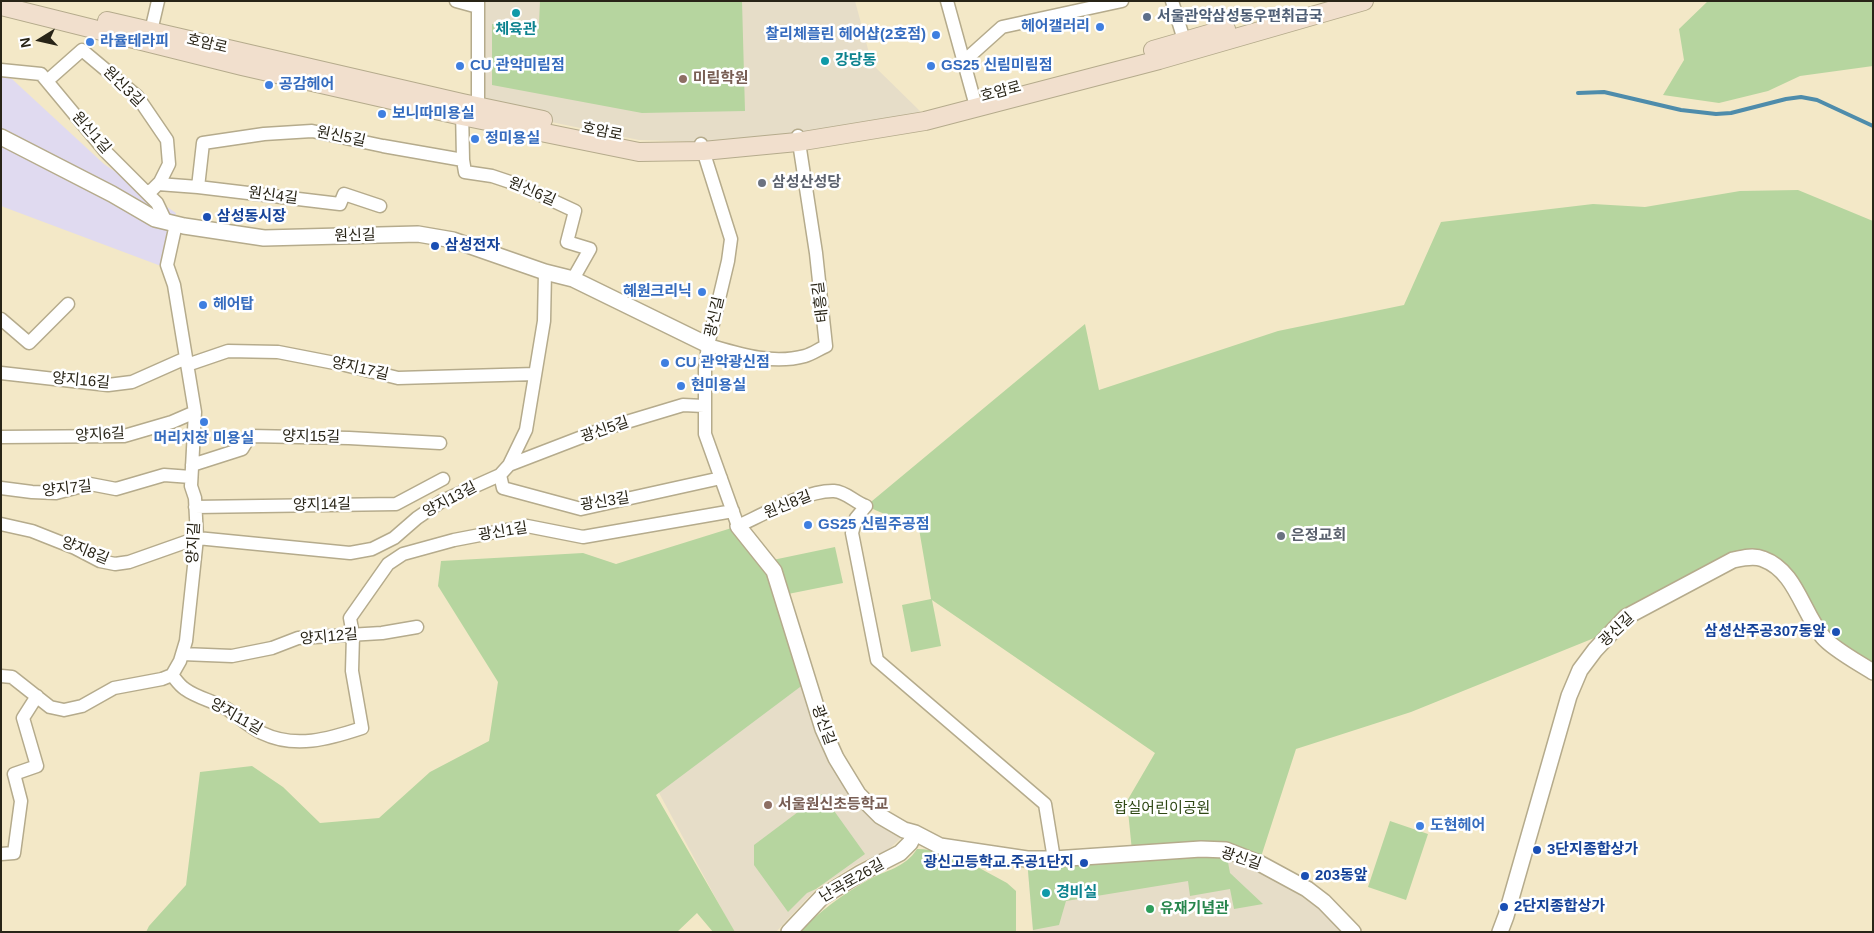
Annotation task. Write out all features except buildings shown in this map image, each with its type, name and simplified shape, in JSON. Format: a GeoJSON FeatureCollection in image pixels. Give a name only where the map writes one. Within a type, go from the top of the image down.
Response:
{"type":"FeatureCollection","features":[{"type":"Feature","properties":{"kind":"main road","name":"호암로"},"geometry":{"type":"LineString","coordinates":[[21,1],[467,109],[640,140],[702,147],[798,139],[922,113],[1125,60],[1184,40],[1328,1]]}},
{"type":"Feature","properties":{"kind":"main road"},"geometry":{"type":"LineString","coordinates":[[798,139],[925,121],[1159,60],[1364,1]]}},
{"type":"Feature","properties":{"kind":"main road"},"geometry":{"type":"LineString","coordinates":[[1,6],[242,66],[467,109]]}},
{"type":"Feature","properties":{"kind":"street"},"geometry":{"type":"LineString","coordinates":[[151,31],[158,1]]}},
{"type":"Feature","properties":{"kind":"street"},"geometry":{"type":"LineString","coordinates":[[456,1],[478,4],[463,160]]}},
{"type":"Feature","properties":{"kind":"street"},"geometry":{"type":"LineString","coordinates":[[947,1],[974,99]]}},
{"type":"Feature","properties":{"kind":"street"},"geometry":{"type":"LineString","coordinates":[[963,62],[1002,27],[1122,1]]}},
{"type":"Feature","properties":{"kind":"street"},"geometry":{"type":"LineString","coordinates":[[1172,1],[1184,40]]}},
{"type":"Feature","properties":{"kind":"street","name":"원신3길"},"geometry":{"type":"LineString","coordinates":[[47,81],[82,50],[137,96],[167,140],[169,164],[158,184]]}},
{"type":"Feature","properties":{"kind":"street","name":"원신1길"},"geometry":{"type":"LineString","coordinates":[[1,70],[41,74],[105,150],[157,203],[171,223]]}},
{"type":"Feature","properties":{"kind":"street","name":"원신5길"},"geometry":{"type":"LineString","coordinates":[[198,187],[203,142],[264,134],[312,131],[463,160]]}},
{"type":"Feature","properties":{"kind":"street","name":"원신길"},"geometry":{"type":"LineString","coordinates":[[1,137],[112,194],[155,219],[264,238],[418,234],[452,240],[545,272],[573,279],[708,345]]}},
{"type":"Feature","properties":{"kind":"street","name":"태흥길"},"geometry":{"type":"LineString","coordinates":[[708,345],[755,358],[780,359],[805,356],[826,346],[816,253],[798,139]]}},
{"type":"Feature","properties":{"kind":"street","name":"광신길"},"geometry":{"type":"LineString","coordinates":[[702,147],[731,239],[728,261],[708,345],[705,369],[705,434],[738,526],[774,571],[823,729],[843,772],[858,794],[880,816],[904,830],[915,833],[940,846],[1027,859],[1054,859],[1201,849],[1226,850],[1259,863],[1307,889],[1324,902],[1353,932]]}},
{"type":"Feature","properties":{"kind":"street","name":"원신6길"},"geometry":{"type":"LineString","coordinates":[[463,160],[465,172],[492,176],[519,185],[575,211],[567,242],[590,249],[573,279]]}},
{"type":"Feature","properties":{"kind":"street"},"geometry":{"type":"LineString","coordinates":[[146,192],[152,190],[158,184]]}},
{"type":"Feature","properties":{"kind":"street","name":"원신4길"},"geometry":{"type":"LineString","coordinates":[[158,184],[340,204],[344,194],[380,206]]}},
{"type":"Feature","properties":{"kind":"street","name":"양지길"},"geometry":{"type":"LineString","coordinates":[[171,223],[166,266],[174,285],[194,412],[191,486],[195,506],[197,538],[186,641],[172,675]]}},
{"type":"Feature","properties":{"kind":"street","name":"양지13길"},"geometry":{"type":"LineString","coordinates":[[197,538],[350,552],[372,549],[394,538],[417,518],[442,501],[500,475],[509,465],[526,430],[544,321],[545,272]]}},
{"type":"Feature","properties":{"kind":"street"},"geometry":{"type":"LineString","coordinates":[[1,319],[29,342],[68,304]]}},
{"type":"Feature","properties":{"kind":"street","name":"양지17길"},"geometry":{"type":"LineString","coordinates":[[187,361],[228,352],[278,352],[398,378],[535,374]]}},
{"type":"Feature","properties":{"kind":"street","name":"양지16길"},"geometry":{"type":"LineString","coordinates":[[1,373],[108,385],[132,382],[187,361]]}},
{"type":"Feature","properties":{"kind":"street","name":"광신5길"},"geometry":{"type":"LineString","coordinates":[[509,465],[600,430],[683,405],[704,406]]}},
{"type":"Feature","properties":{"kind":"street","name":"양지6길"},"geometry":{"type":"LineString","coordinates":[[1,438],[124,436],[172,422],[194,412]]}},
{"type":"Feature","properties":{"kind":"street","name":"양지15길"},"geometry":{"type":"LineString","coordinates":[[192,471],[242,449],[250,436],[349,438],[440,443]]}},
{"type":"Feature","properties":{"kind":"street","name":"양지7길"},"geometry":{"type":"LineString","coordinates":[[1,488],[56,493],[90,484],[116,489],[164,475],[192,471]]}},
{"type":"Feature","properties":{"kind":"street","name":"광신3길"},"geometry":{"type":"LineString","coordinates":[[500,475],[503,488],[581,509],[721,478]]}},
{"type":"Feature","properties":{"kind":"street","name":"양지14길"},"geometry":{"type":"LineString","coordinates":[[195,506],[396,504],[443,479]]}},
{"type":"Feature","properties":{"kind":"street","name":"원신8길"},"geometry":{"type":"LineString","coordinates":[[738,526],[814,493],[834,491],[845,494],[857,503],[866,506],[856,518],[852,533],[877,660],[1045,804],[1054,859]]}},
{"type":"Feature","properties":{"kind":"street","name":"광신1길"},"geometry":{"type":"LineString","coordinates":[[354,635],[350,618],[388,564],[403,554],[454,540],[527,526],[583,537],[733,511]]}},
{"type":"Feature","properties":{"kind":"street","name":"양지8길"},"geometry":{"type":"LineString","coordinates":[[1,524],[32,531],[75,548],[100,561],[115,564],[129,562],[197,538]]}},
{"type":"Feature","properties":{"kind":"street","name":"광신길"},"geometry":{"type":"LineString","coordinates":[[1500,932],[1569,696],[1580,670],[1595,650],[1626,617],[1733,560],[1748,557],[1762,558],[1778,566],[1795,588],[1824,638],[1873,672]]}},
{"type":"Feature","properties":{"kind":"street","name":"양지12길"},"geometry":{"type":"LineString","coordinates":[[182,654],[232,656],[272,648],[298,638],[382,633],[417,627]]}},
{"type":"Feature","properties":{"kind":"street","name":"양지11길"},"geometry":{"type":"LineString","coordinates":[[172,675],[185,689],[226,708],[262,733],[279,740],[318,741],[362,728],[352,670],[354,635]]}},
{"type":"Feature","properties":{"kind":"street"},"geometry":{"type":"LineString","coordinates":[[1,676],[12,677],[50,707],[64,710],[82,706],[114,688],[162,679],[172,675]]}},
{"type":"Feature","properties":{"kind":"street"},"geometry":{"type":"LineString","coordinates":[[1,854],[14,853],[21,801],[14,774],[37,766],[23,718],[37,696]]}},
{"type":"Feature","properties":{"kind":"street","name":"난곡로26길"},"geometry":{"type":"LineString","coordinates":[[789,932],[822,897],[861,873],[900,853],[910,843],[915,833]]}},
{"type":"Feature","properties":{"kind":"shaded area","name":"미림학원"},"geometry":{"type":"Polygon","coordinates":[[[478,1],[855,1],[872,64],[922,113],[798,136],[701,142],[639,140],[478,107],[478,1]]]}},
{"type":"Feature","properties":{"kind":"shaded area"},"geometry":{"type":"Polygon","coordinates":[[[1,76],[12,79],[104,164],[176,213],[161,266],[1,206],[1,76]]]}},
{"type":"Feature","properties":{"kind":"shaded area","name":"서울원신초등학교"},"geometry":{"type":"Polygon","coordinates":[[[804,683],[838,764],[904,835],[888,850],[855,865],[816,889],[776,932],[734,932],[658,791],[804,683]]]}},
{"type":"Feature","properties":{"kind":"shaded area"},"geometry":{"type":"Polygon","coordinates":[[[1201,849],[1259,863],[1353,932],[1033,932],[1027,859],[1201,849]]]}},
{"type":"Feature","properties":{"kind":"green space"},"geometry":{"type":"Polygon","coordinates":[[[540,1],[742,1],[745,111],[642,113],[492,85],[492,24],[539,24],[540,1]]]}},
{"type":"Feature","properties":{"kind":"green space"},"geometry":{"type":"Polygon","coordinates":[[[1708,1],[1873,1],[1873,66],[1800,76],[1768,91],[1719,103],[1663,95],[1684,60],[1679,29],[1708,1]]]}},
{"type":"Feature","properties":{"kind":"green space","name":"합실어린이공원"},"geometry":{"type":"Polygon","coordinates":[[[1798,190],[1873,221],[1873,672],[1842,651],[1778,566],[1748,557],[1614,630],[1411,712],[1296,749],[1259,863],[1226,851],[1230,873],[1263,904],[1234,909],[1230,889],[1190,896],[1188,881],[1066,901],[1059,925],[1033,930],[1027,859],[1132,851],[1127,801],[1155,753],[932,600],[941,646],[911,652],[902,605],[931,599],[919,529],[866,506],[1085,324],[1099,390],[1278,331],[1404,305],[1441,222],[1593,204],[1645,207],[1740,191],[1798,190]]]}},
{"type":"Feature","properties":{"kind":"green space"},"geometry":{"type":"Polygon","coordinates":[[[738,526],[768,561],[835,547],[843,583],[783,595],[808,681],[656,795],[735,932],[713,932],[697,913],[677,932],[146,932],[149,926],[186,885],[200,772],[252,766],[283,787],[320,823],[379,818],[430,772],[489,741],[498,682],[438,586],[441,561],[583,553],[616,564],[738,526]]]}},
{"type":"Feature","properties":{"kind":"green space"},"geometry":{"type":"Polygon","coordinates":[[[822,794],[865,854],[816,889],[807,893],[788,912],[754,865],[754,845],[822,794]]]}},
{"type":"Feature","properties":{"kind":"green space"},"geometry":{"type":"Polygon","coordinates":[[[1390,821],[1428,834],[1406,900],[1368,887],[1390,821]]]}},
{"type":"Feature","properties":{"kind":"green space"},"geometry":{"type":"Polygon","coordinates":[[[917,849],[930,850],[942,854],[964,866],[972,864],[1007,883],[1016,891],[1016,932],[799,932],[840,897],[868,880],[901,865],[917,849]]]}},
{"type":"Feature","properties":{"kind":"waterway"},"geometry":{"type":"LineString","coordinates":[[1578,93],[1604,92],[1681,110],[1716,114],[1731,113],[1801,97],[1817,100],[1873,126]]}},
{"type":"Feature","properties":{"kind":"place","name":"체육관"},"geometry":{"type":"Point","coordinates":[516,13]}},
{"type":"Feature","properties":{"kind":"place","name":"서울관악삼성동우편취급국"},"geometry":{"type":"Point","coordinates":[1147,17]}},
{"type":"Feature","properties":{"kind":"place","name":"헤어갤러리"},"geometry":{"type":"Point","coordinates":[1100,27]}},
{"type":"Feature","properties":{"kind":"place","name":"찰리체플린 헤어샵(2호점)"},"geometry":{"type":"Point","coordinates":[936,35]}},
{"type":"Feature","properties":{"kind":"place","name":"라율테라피"},"geometry":{"type":"Point","coordinates":[90,42]}},
{"type":"Feature","properties":{"kind":"place","name":"강당동"},"geometry":{"type":"Point","coordinates":[825,61]}},
{"type":"Feature","properties":{"kind":"place","name":"CU 관악미림점"},"geometry":{"type":"Point","coordinates":[460,66]}},
{"type":"Feature","properties":{"kind":"place","name":"GS25 신림미림점"},"geometry":{"type":"Point","coordinates":[931,66]}},
{"type":"Feature","properties":{"kind":"place","name":"미림학원"},"geometry":{"type":"Point","coordinates":[683,79]}},
{"type":"Feature","properties":{"kind":"place","name":"공감헤어"},"geometry":{"type":"Point","coordinates":[269,85]}},
{"type":"Feature","properties":{"kind":"place","name":"보니따미용실"},"geometry":{"type":"Point","coordinates":[382,114]}},
{"type":"Feature","properties":{"kind":"place","name":"정미용실"},"geometry":{"type":"Point","coordinates":[475,139]}},
{"type":"Feature","properties":{"kind":"place","name":"삼성산성당"},"geometry":{"type":"Point","coordinates":[762,183]}},
{"type":"Feature","properties":{"kind":"place","name":"삼성동시장"},"geometry":{"type":"Point","coordinates":[207,217]}},
{"type":"Feature","properties":{"kind":"place","name":"삼성전자"},"geometry":{"type":"Point","coordinates":[435,246]}},
{"type":"Feature","properties":{"kind":"place","name":"혜원크리닉"},"geometry":{"type":"Point","coordinates":[702,292]}},
{"type":"Feature","properties":{"kind":"place","name":"헤어탑"},"geometry":{"type":"Point","coordinates":[203,305]}},
{"type":"Feature","properties":{"kind":"place","name":"CU 관악광신점"},"geometry":{"type":"Point","coordinates":[665,363]}},
{"type":"Feature","properties":{"kind":"place","name":"현미용실"},"geometry":{"type":"Point","coordinates":[681,386]}},
{"type":"Feature","properties":{"kind":"place","name":"머리치장 미용실"},"geometry":{"type":"Point","coordinates":[204,422]}},
{"type":"Feature","properties":{"kind":"place","name":"GS25 신림주공점"},"geometry":{"type":"Point","coordinates":[808,525]}},
{"type":"Feature","properties":{"kind":"place","name":"은정교회"},"geometry":{"type":"Point","coordinates":[1281,536]}},
{"type":"Feature","properties":{"kind":"place","name":"삼성산주공307동앞"},"geometry":{"type":"Point","coordinates":[1836,632]}},
{"type":"Feature","properties":{"kind":"place","name":"서울원신초등학교"},"geometry":{"type":"Point","coordinates":[768,805]}},
{"type":"Feature","properties":{"kind":"place","name":"도현헤어"},"geometry":{"type":"Point","coordinates":[1420,826]}},
{"type":"Feature","properties":{"kind":"place","name":"3단지종합상가"},"geometry":{"type":"Point","coordinates":[1537,850]}},
{"type":"Feature","properties":{"kind":"place","name":"광신고등학교.주공1단지"},"geometry":{"type":"Point","coordinates":[1084,863]}},
{"type":"Feature","properties":{"kind":"place","name":"203동앞"},"geometry":{"type":"Point","coordinates":[1305,876]}},
{"type":"Feature","properties":{"kind":"place","name":"경비실"},"geometry":{"type":"Point","coordinates":[1046,893]}},
{"type":"Feature","properties":{"kind":"place","name":"2단지종합상가"},"geometry":{"type":"Point","coordinates":[1504,907]}},
{"type":"Feature","properties":{"kind":"place","name":"유재기념관"},"geometry":{"type":"Point","coordinates":[1150,909]}}]}
